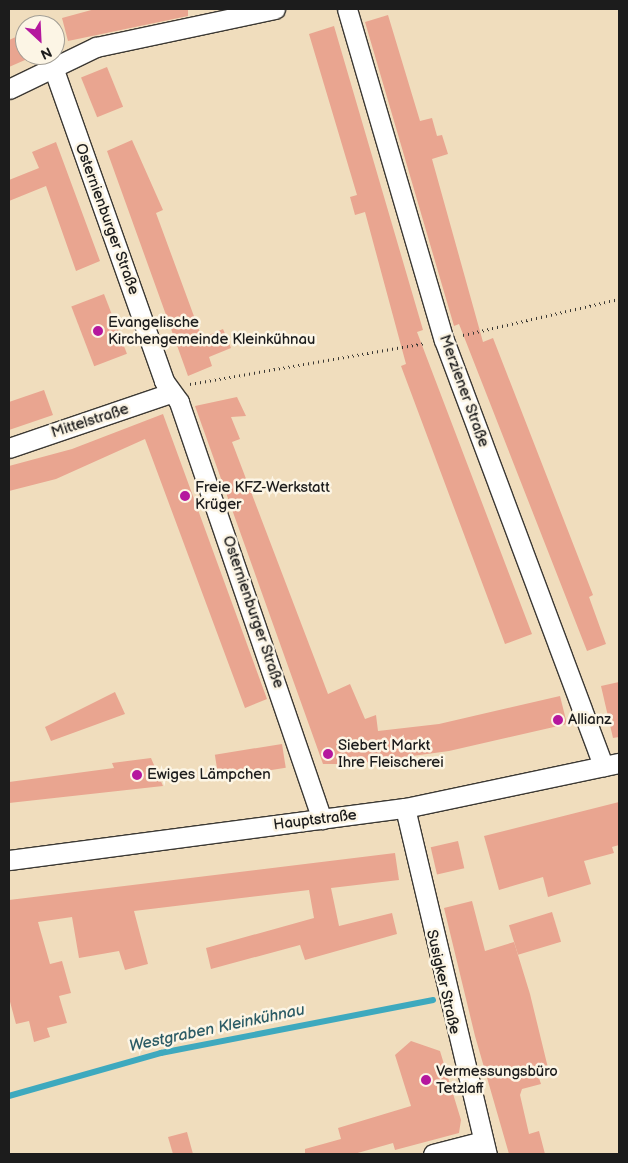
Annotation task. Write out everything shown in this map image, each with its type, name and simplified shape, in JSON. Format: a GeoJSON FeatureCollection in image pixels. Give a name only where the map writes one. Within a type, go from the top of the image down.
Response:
{"type":"FeatureCollection","features":[{"type":"Feature","properties":{"kind":"street"},"geometry":{"type":"LineString","coordinates":[[9,89],[54,70],[70,57],[96,47],[275,9]]}},
{"type":"Feature","properties":{"kind":"street","name":"Merziener Straße"},"geometry":{"type":"LineString","coordinates":[[347,9],[444,340],[611,764]]}},
{"type":"Feature","properties":{"kind":"street","name":"Osternienburger Straße"},"geometry":{"type":"LineString","coordinates":[[54,70],[171,393],[179,402],[322,819]]}},
{"type":"Feature","properties":{"kind":"street","name":"Mittelstraße"},"geometry":{"type":"LineString","coordinates":[[9,448],[171,393]]}},
{"type":"Feature","properties":{"kind":"street","name":"Hauptstraße"},"geometry":{"type":"LineString","coordinates":[[9,860],[405,808],[611,764]]}},
{"type":"Feature","properties":{"kind":"street","name":"Susigker Straße"},"geometry":{"type":"LineString","coordinates":[[405,808],[485,1148]]}},
{"type":"Feature","properties":{"kind":"street"},"geometry":{"type":"LineString","coordinates":[[433,1154],[485,1148]]}},
{"type":"Feature","properties":{"kind":"path"},"geometry":{"type":"LineString","coordinates":[[171,393],[195,382],[444,340],[619,299]]}},
{"type":"Feature","properties":{"kind":"building"},"geometry":{"type":"Polygon","coordinates":[[[95,9],[188,9],[188,16],[68,41],[65,30],[65,17],[95,9]]]}},
{"type":"Feature","properties":{"kind":"building"},"geometry":{"type":"Polygon","coordinates":[[[388,15],[420,121],[432,118],[437,136],[442,135],[448,154],[432,159],[483,342],[493,338],[593,595],[589,597],[606,644],[587,651],[459,324],[454,326],[365,22],[388,15]]]}},
{"type":"Feature","properties":{"kind":"building"},"geometry":{"type":"Polygon","coordinates":[[[334,26],[423,330],[417,332],[532,634],[505,644],[401,366],[406,364],[365,212],[355,215],[350,197],[357,195],[309,34],[334,26]]]}},
{"type":"Feature","properties":{"kind":"building"},"geometry":{"type":"Polygon","coordinates":[[[15,37],[15,64],[9,67],[9,40],[15,37]]]}},
{"type":"Feature","properties":{"kind":"building"},"geometry":{"type":"Polygon","coordinates":[[[107,67],[123,107],[97,117],[81,77],[107,67]]]}},
{"type":"Feature","properties":{"kind":"building"},"geometry":{"type":"Polygon","coordinates":[[[132,140],[163,210],[156,213],[202,338],[223,329],[231,348],[209,357],[212,366],[188,376],[107,151],[132,140]]]}},
{"type":"Feature","properties":{"kind":"building"},"geometry":{"type":"Polygon","coordinates":[[[56,142],[100,261],[76,271],[46,186],[9,201],[9,180],[39,168],[32,152],[56,142]]]}},
{"type":"Feature","properties":{"kind":"building"},"geometry":{"type":"Polygon","coordinates":[[[104,294],[127,354],[94,366],[71,307],[104,294]]]}},
{"type":"Feature","properties":{"kind":"building"},"geometry":{"type":"Polygon","coordinates":[[[44,390],[53,415],[9,430],[9,402],[44,390]]]}},
{"type":"Feature","properties":{"kind":"building"},"geometry":{"type":"Polygon","coordinates":[[[237,397],[246,416],[231,417],[240,439],[232,442],[328,694],[350,684],[365,719],[376,715],[378,731],[439,724],[560,696],[567,724],[449,751],[354,764],[323,764],[195,406],[237,397]]]}},
{"type":"Feature","properties":{"kind":"building"},"geometry":{"type":"Polygon","coordinates":[[[163,414],[267,699],[245,708],[145,439],[56,479],[9,491],[9,466],[72,449],[163,414]]]}},
{"type":"Feature","properties":{"kind":"building"},"geometry":{"type":"Polygon","coordinates":[[[619,682],[619,737],[613,738],[601,686],[619,682]]]}},
{"type":"Feature","properties":{"kind":"building"},"geometry":{"type":"Polygon","coordinates":[[[115,692],[125,714],[51,741],[45,727],[115,692]]]}},
{"type":"Feature","properties":{"kind":"building"},"geometry":{"type":"Polygon","coordinates":[[[282,744],[286,768],[219,778],[215,755],[282,744]]]}},
{"type":"Feature","properties":{"kind":"building"},"geometry":{"type":"Polygon","coordinates":[[[151,758],[163,786],[9,803],[9,782],[114,768],[112,763],[151,758]]]}},
{"type":"Feature","properties":{"kind":"building"},"geometry":{"type":"Polygon","coordinates":[[[619,802],[619,845],[612,847],[614,853],[584,861],[591,884],[548,897],[543,877],[499,890],[484,836],[619,802]]]}},
{"type":"Feature","properties":{"kind":"building"},"geometry":{"type":"Polygon","coordinates":[[[458,841],[464,868],[437,875],[431,847],[458,841]]]}},
{"type":"Feature","properties":{"kind":"building"},"geometry":{"type":"Polygon","coordinates":[[[395,853],[399,880],[331,888],[339,926],[392,913],[397,934],[305,960],[300,945],[211,969],[206,948],[314,918],[309,890],[134,911],[148,964],[125,970],[119,951],[79,958],[72,917],[38,922],[50,964],[62,961],[71,993],[59,996],[67,1023],[47,1028],[50,1037],[34,1042],[29,1021],[16,1024],[9,998],[9,900],[395,853]]]}},
{"type":"Feature","properties":{"kind":"building"},"geometry":{"type":"Polygon","coordinates":[[[472,901],[485,951],[514,942],[530,994],[549,1072],[538,1075],[541,1084],[522,1089],[520,1095],[529,1134],[539,1131],[545,1154],[509,1154],[475,1036],[444,908],[472,901]]]}},
{"type":"Feature","properties":{"kind":"building"},"geometry":{"type":"Polygon","coordinates":[[[552,912],[561,942],[518,955],[509,925],[552,912]]]}},
{"type":"Feature","properties":{"kind":"building","name":"Vermessungsbüro Tetzlaff"},"geometry":{"type":"Polygon","coordinates":[[[411,1041],[440,1051],[461,1120],[459,1133],[395,1150],[393,1143],[354,1154],[305,1154],[305,1149],[341,1139],[338,1128],[411,1106],[395,1055],[411,1041]]]}},
{"type":"Feature","properties":{"kind":"building"},"geometry":{"type":"Polygon","coordinates":[[[187,1132],[193,1154],[173,1154],[168,1137],[187,1132]]]}},
{"type":"Feature","properties":{"kind":"waterway","name":"Westgraben Kleinkühnau"},"geometry":{"type":"LineString","coordinates":[[9,1096],[161,1053],[433,1000]]}},
{"type":"Feature","properties":{"kind":"place","name":"Evangelische Kirchengemeinde Kleinkühnau"},"geometry":{"type":"Point","coordinates":[98,331]}},
{"type":"Feature","properties":{"kind":"place","name":"Freie KFZ-Werkstatt Krüger"},"geometry":{"type":"Point","coordinates":[185,496]}},
{"type":"Feature","properties":{"kind":"place","name":"Allianz"},"geometry":{"type":"Point","coordinates":[558,720]}},
{"type":"Feature","properties":{"kind":"place","name":"Siebert Markt Ihre Fleischerei"},"geometry":{"type":"Point","coordinates":[328,754]}},
{"type":"Feature","properties":{"kind":"place","name":"Ewiges Lämpchen"},"geometry":{"type":"Point","coordinates":[137,775]}},
{"type":"Feature","properties":{"kind":"place","name":"Vermessungsbüro Tetzlaff"},"geometry":{"type":"Point","coordinates":[426,1080]}}]}
